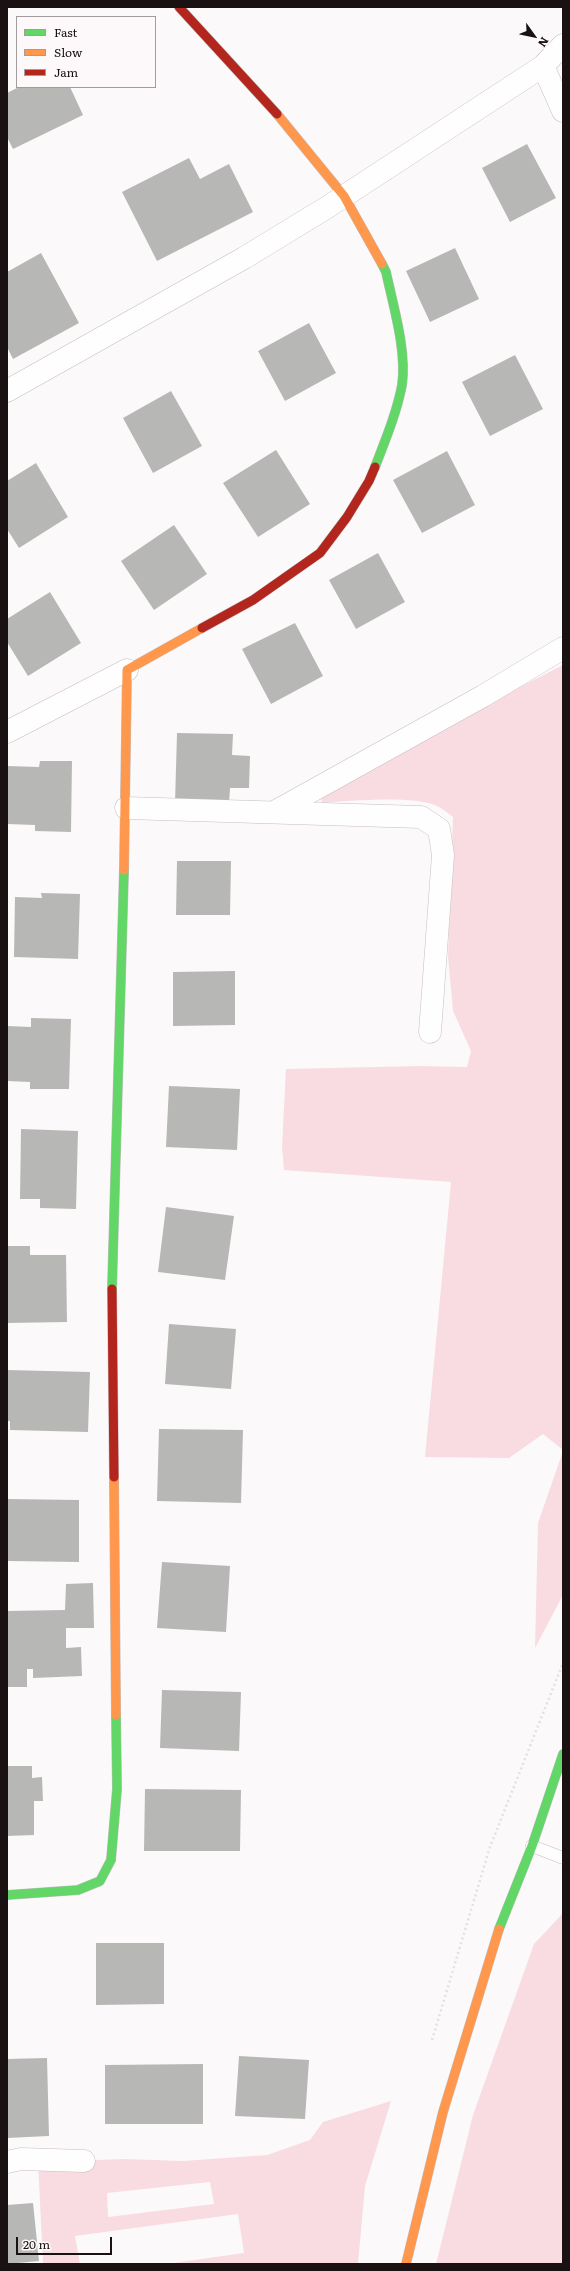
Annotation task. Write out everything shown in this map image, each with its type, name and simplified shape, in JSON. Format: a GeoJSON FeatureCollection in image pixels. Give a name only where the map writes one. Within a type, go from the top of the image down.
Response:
{"type":"FeatureCollection","features":[{"type":"Feature","properties":{"kind":"street"},"geometry":{"type":"LineString","coordinates":[[7,732],[127,670],[253,600],[320,553],[347,517],[369,481],[387,435],[402,384],[400,338],[386,272],[344,196],[269,104],[179,7]]}},
{"type":"Feature","properties":{"kind":"street"},"geometry":{"type":"LineString","coordinates":[[7,391],[244,258],[344,196],[543,66],[563,45]]}},
{"type":"Feature","properties":{"kind":"street"},"geometry":{"type":"LineString","coordinates":[[543,66],[563,111]]}},
{"type":"Feature","properties":{"kind":"street"},"geometry":{"type":"LineString","coordinates":[[275,811],[483,696],[563,648]]}},
{"type":"Feature","properties":{"kind":"street"},"geometry":{"type":"LineString","coordinates":[[7,1895],[78,1890],[100,1881],[111,1860],[117,1789],[112,1286],[126,808],[127,670]]}},
{"type":"Feature","properties":{"kind":"street"},"geometry":{"type":"LineString","coordinates":[[126,808],[275,811],[420,817],[439,829],[443,855],[430,1032]]}},
{"type":"Feature","properties":{"kind":"street"},"geometry":{"type":"LineString","coordinates":[[406,2264],[443,2112],[457,2062],[498,1931],[532,1846],[563,1754]]}},
{"type":"Feature","properties":{"kind":"street"},"geometry":{"type":"LineString","coordinates":[[7,2162],[21,2159],[84,2160]]}},
{"type":"Feature","properties":{"kind":"lane"},"geometry":{"type":"LineString","coordinates":[[532,1846],[563,1858]]}},
{"type":"Feature","properties":{"kind":"shaded area"},"geometry":{"type":"Polygon","coordinates":[[[563,665],[563,1450],[543,1434],[509,1458],[425,1457],[451,1182],[284,1170],[282,1147],[286,1069],[420,1066],[467,1067],[471,1051],[453,1011],[448,956],[453,817],[439,807],[426,803],[381,800],[322,803],[321,796],[434,731],[563,665]]]}},
{"type":"Feature","properties":{"kind":"shaded area"},"geometry":{"type":"Polygon","coordinates":[[[563,1451],[563,1595],[535,1648],[538,1523],[563,1451]]]}},
{"type":"Feature","properties":{"kind":"shaded area"},"geometry":{"type":"Polygon","coordinates":[[[563,1913],[563,2264],[436,2264],[473,2115],[534,1944],[563,1913]]]}},
{"type":"Feature","properties":{"kind":"shaded area"},"geometry":{"type":"Polygon","coordinates":[[[391,2101],[365,2186],[358,2264],[166,2264],[244,2253],[238,2214],[75,2236],[80,2264],[38,2264],[43,2263],[38,2162],[125,2159],[183,2161],[267,2155],[310,2140],[323,2122],[391,2101]],[[210,2182],[107,2193],[108,2217],[214,2204],[210,2182]]]}},
{"type":"Feature","properties":{"kind":"building"},"geometry":{"type":"Polygon","coordinates":[[[17,88],[70,88],[83,115],[13,149],[7,137],[7,93],[17,88]]]}},
{"type":"Feature","properties":{"kind":"building"},"geometry":{"type":"Polygon","coordinates":[[[527,144],[556,198],[510,222],[482,168],[527,144]]]}},
{"type":"Feature","properties":{"kind":"building"},"geometry":{"type":"Polygon","coordinates":[[[189,158],[200,179],[229,164],[253,212],[157,261],[122,192],[189,158]]]}},
{"type":"Feature","properties":{"kind":"building"},"geometry":{"type":"Polygon","coordinates":[[[455,248],[479,299],[430,322],[406,271],[455,248]]]}},
{"type":"Feature","properties":{"kind":"building"},"geometry":{"type":"Polygon","coordinates":[[[41,253],[79,323],[13,359],[7,347],[7,272],[41,253]]]}},
{"type":"Feature","properties":{"kind":"building"},"geometry":{"type":"Polygon","coordinates":[[[309,323],[336,373],[285,401],[258,351],[309,323]]]}},
{"type":"Feature","properties":{"kind":"building"},"geometry":{"type":"Polygon","coordinates":[[[515,355],[543,409],[490,436],[462,382],[515,355]]]}},
{"type":"Feature","properties":{"kind":"building"},"geometry":{"type":"Polygon","coordinates":[[[171,391],[202,446],[153,473],[123,418],[171,391]]]}},
{"type":"Feature","properties":{"kind":"building"},"geometry":{"type":"Polygon","coordinates":[[[276,450],[310,504],[258,537],[223,483],[276,450]]]}},
{"type":"Feature","properties":{"kind":"building"},"geometry":{"type":"Polygon","coordinates":[[[447,451],[475,505],[422,533],[393,480],[447,451]]]}},
{"type":"Feature","properties":{"kind":"building"},"geometry":{"type":"Polygon","coordinates":[[[36,463],[68,517],[19,548],[7,529],[7,481],[36,463]]]}},
{"type":"Feature","properties":{"kind":"building"},"geometry":{"type":"Polygon","coordinates":[[[174,525],[207,574],[154,610],[121,561],[174,525]]]}},
{"type":"Feature","properties":{"kind":"building"},"geometry":{"type":"Polygon","coordinates":[[[378,553],[405,602],[356,629],[329,580],[378,553]]]}},
{"type":"Feature","properties":{"kind":"building"},"geometry":{"type":"Polygon","coordinates":[[[50,592],[81,643],[28,676],[7,642],[7,619],[50,592]]]}},
{"type":"Feature","properties":{"kind":"building"},"geometry":{"type":"Polygon","coordinates":[[[295,623],[323,676],[271,704],[242,649],[295,623]]]}},
{"type":"Feature","properties":{"kind":"building"},"geometry":{"type":"Polygon","coordinates":[[[177,733],[233,734],[232,755],[250,756],[249,788],[230,788],[229,804],[175,803],[177,733]]]}},
{"type":"Feature","properties":{"kind":"building"},"geometry":{"type":"Polygon","coordinates":[[[40,761],[72,761],[71,832],[35,831],[35,825],[7,824],[7,766],[39,767],[40,761]]]}},
{"type":"Feature","properties":{"kind":"building"},"geometry":{"type":"Polygon","coordinates":[[[177,861],[231,861],[230,915],[176,915],[177,861]]]}},
{"type":"Feature","properties":{"kind":"building"},"geometry":{"type":"Polygon","coordinates":[[[41,893],[80,894],[78,959],[14,957],[15,897],[42,898],[41,893]]]}},
{"type":"Feature","properties":{"kind":"building"},"geometry":{"type":"Polygon","coordinates":[[[235,971],[235,1025],[173,1026],[173,972],[235,971]]]}},
{"type":"Feature","properties":{"kind":"building"},"geometry":{"type":"Polygon","coordinates":[[[31,1018],[71,1019],[69,1089],[30,1089],[30,1082],[7,1081],[7,1026],[31,1027],[31,1018]]]}},
{"type":"Feature","properties":{"kind":"building"},"geometry":{"type":"Polygon","coordinates":[[[169,1086],[240,1089],[237,1150],[166,1147],[169,1086]]]}},
{"type":"Feature","properties":{"kind":"building"},"geometry":{"type":"Polygon","coordinates":[[[21,1129],[78,1131],[76,1209],[40,1208],[40,1199],[20,1199],[21,1129]]]}},
{"type":"Feature","properties":{"kind":"building"},"geometry":{"type":"Polygon","coordinates":[[[166,1207],[234,1216],[225,1280],[158,1272],[166,1207]]]}},
{"type":"Feature","properties":{"kind":"building"},"geometry":{"type":"Polygon","coordinates":[[[7,1246],[30,1246],[30,1255],[66,1255],[67,1322],[7,1323],[7,1246]]]}},
{"type":"Feature","properties":{"kind":"building"},"geometry":{"type":"Polygon","coordinates":[[[169,1324],[236,1329],[231,1389],[165,1384],[169,1324]]]}},
{"type":"Feature","properties":{"kind":"building"},"geometry":{"type":"Polygon","coordinates":[[[7,1370],[90,1372],[88,1432],[10,1430],[10,1421],[7,1421],[7,1370]]]}},
{"type":"Feature","properties":{"kind":"building"},"geometry":{"type":"Polygon","coordinates":[[[159,1429],[243,1430],[241,1503],[157,1501],[159,1429]]]}},
{"type":"Feature","properties":{"kind":"building"},"geometry":{"type":"Polygon","coordinates":[[[7,1499],[79,1500],[79,1562],[7,1561],[7,1499]]]}},
{"type":"Feature","properties":{"kind":"building"},"geometry":{"type":"Polygon","coordinates":[[[162,1562],[230,1566],[226,1632],[157,1628],[162,1562]]]}},
{"type":"Feature","properties":{"kind":"building"},"geometry":{"type":"Polygon","coordinates":[[[93,1583],[94,1628],[66,1628],[66,1648],[81,1647],[82,1676],[33,1678],[33,1669],[27,1669],[27,1687],[7,1687],[7,1611],[65,1610],[66,1584],[93,1583]]]}},
{"type":"Feature","properties":{"kind":"building"},"geometry":{"type":"Polygon","coordinates":[[[162,1690],[241,1692],[239,1751],[160,1748],[162,1690]]]}},
{"type":"Feature","properties":{"kind":"building"},"geometry":{"type":"Polygon","coordinates":[[[7,1766],[32,1766],[32,1778],[42,1777],[43,1801],[34,1801],[34,1835],[7,1836],[7,1766]]]}},
{"type":"Feature","properties":{"kind":"building"},"geometry":{"type":"Polygon","coordinates":[[[145,1789],[241,1790],[240,1851],[144,1851],[145,1789]]]}},
{"type":"Feature","properties":{"kind":"building"},"geometry":{"type":"Polygon","coordinates":[[[96,1943],[164,1943],[164,2004],[96,2005],[96,1943]]]}},
{"type":"Feature","properties":{"kind":"building"},"geometry":{"type":"Polygon","coordinates":[[[239,2056],[309,2060],[305,2119],[235,2116],[239,2056]]]}},
{"type":"Feature","properties":{"kind":"building"},"geometry":{"type":"Polygon","coordinates":[[[47,2058],[49,2136],[7,2138],[7,2059],[47,2058]]]}},
{"type":"Feature","properties":{"kind":"building"},"geometry":{"type":"Polygon","coordinates":[[[203,2064],[203,2124],[105,2124],[105,2065],[203,2064]]]}},
{"type":"Feature","properties":{"kind":"building"},"geometry":{"type":"Polygon","coordinates":[[[33,2203],[39,2261],[7,2264],[7,2205],[33,2203]]]}},
{"type":"Feature","properties":{"kind":"traffic: fast"},"geometry":{"type":"LineString","coordinates":[[375,467],[397,406],[402,385],[403,372],[401,343],[386,272],[382,264]]}},
{"type":"Feature","properties":{"kind":"traffic: fast"},"geometry":{"type":"LineString","coordinates":[[112,1289],[124,870]]}},
{"type":"Feature","properties":{"kind":"traffic: fast"},"geometry":{"type":"LineString","coordinates":[[7,1895],[78,1890],[100,1881],[111,1860],[117,1789],[116,1715]]}},
{"type":"Feature","properties":{"kind":"traffic: fast"},"geometry":{"type":"LineString","coordinates":[[499,1929],[532,1846],[563,1754]]}},
{"type":"Feature","properties":{"kind":"traffic: slow"},"geometry":{"type":"LineString","coordinates":[[277,114],[344,196],[382,264]]}},
{"type":"Feature","properties":{"kind":"traffic: slow"},"geometry":{"type":"LineString","coordinates":[[124,870],[127,670],[202,628]]}},
{"type":"Feature","properties":{"kind":"traffic: slow"},"geometry":{"type":"LineString","coordinates":[[114,1477],[116,1715]]}},
{"type":"Feature","properties":{"kind":"traffic: slow"},"geometry":{"type":"LineString","coordinates":[[406,2264],[443,2112],[499,1929]]}},
{"type":"Feature","properties":{"kind":"traffic: jam"},"geometry":{"type":"LineString","coordinates":[[179,7],[277,114]]}},
{"type":"Feature","properties":{"kind":"traffic: jam"},"geometry":{"type":"LineString","coordinates":[[202,628],[253,600],[320,553],[347,517],[369,481],[375,467]]}},
{"type":"Feature","properties":{"kind":"traffic: jam"},"geometry":{"type":"LineString","coordinates":[[112,1289],[114,1477]]}}]}
